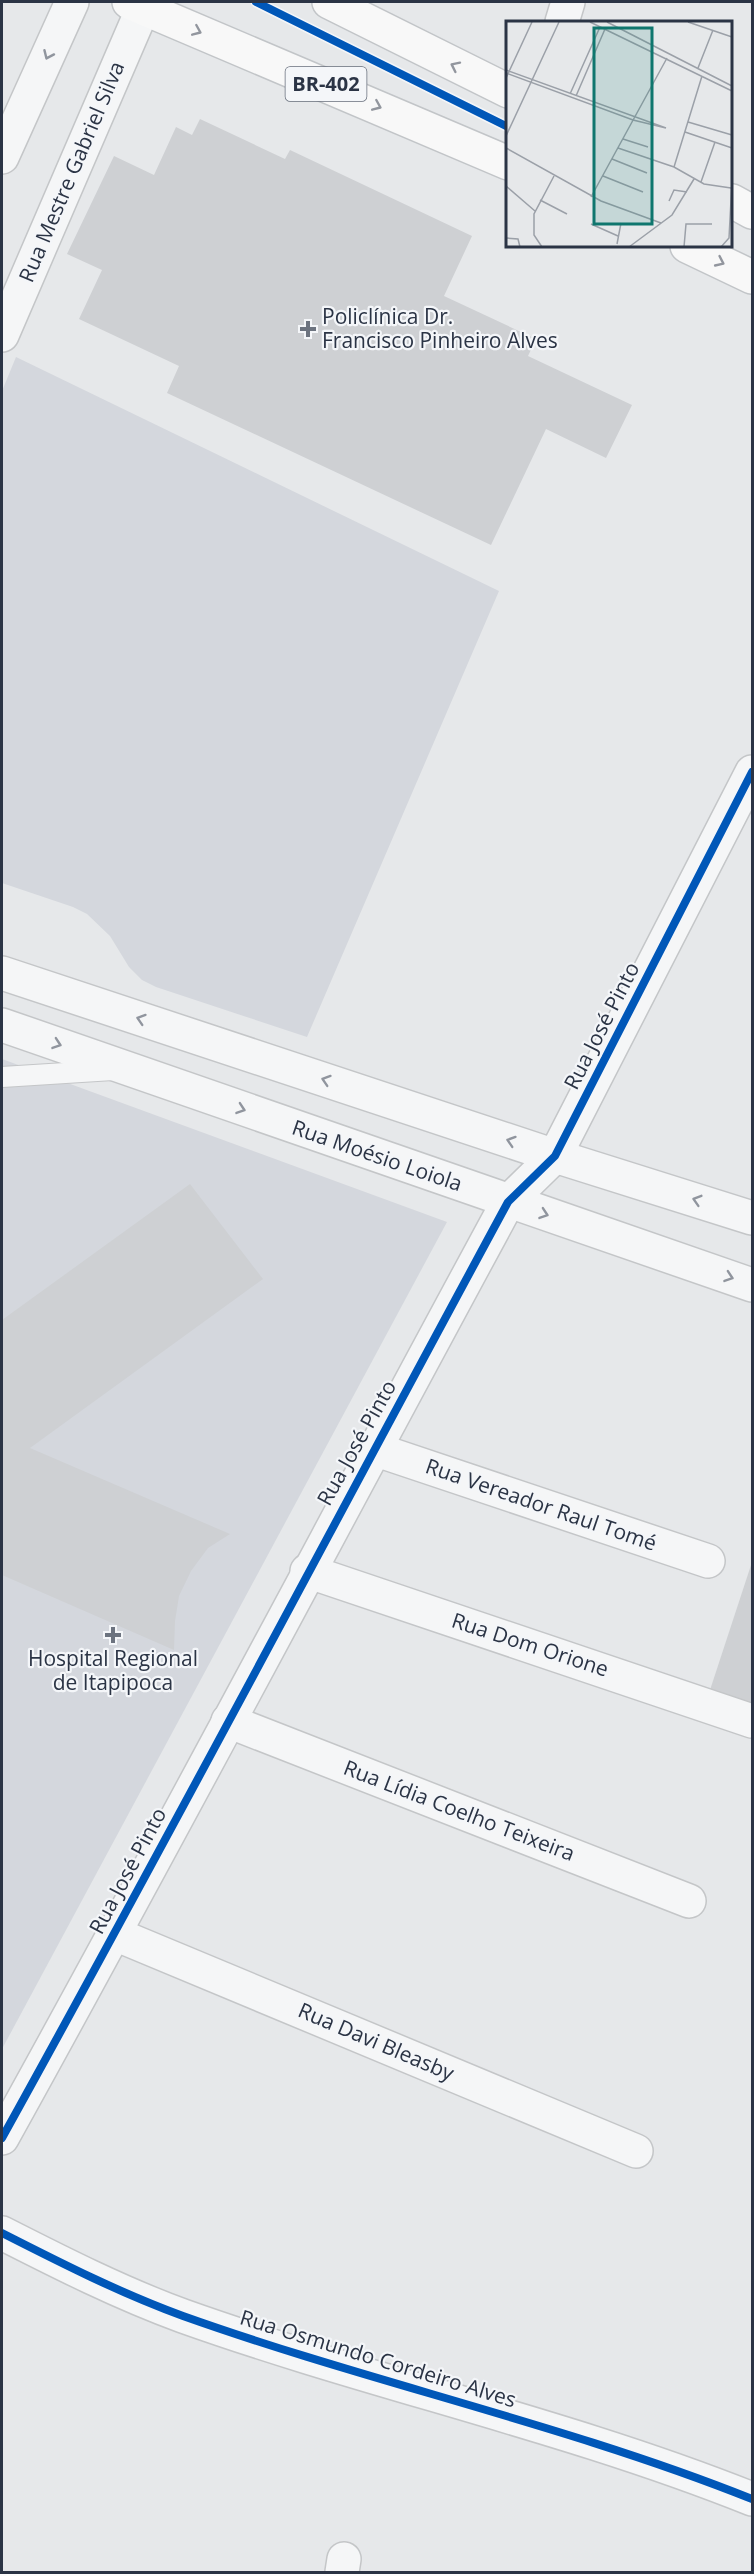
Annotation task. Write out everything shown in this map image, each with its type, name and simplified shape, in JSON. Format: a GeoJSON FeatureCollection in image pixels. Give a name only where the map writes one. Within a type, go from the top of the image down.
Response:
{"type":"FeatureCollection","features":[{"type":"Feature","properties":{"kind":"main road"},"geometry":{"type":"LineString","coordinates":[[329,2],[506,91]]}},
{"type":"Feature","properties":{"kind":"main road","name":"BR-402"},"geometry":{"type":"LineString","coordinates":[[136,5],[506,162]]}},
{"type":"Feature","properties":{"kind":"main road"},"geometry":{"type":"LineString","coordinates":[[733,202],[753,212]]}},
{"type":"Feature","properties":{"kind":"main road"},"geometry":{"type":"LineString","coordinates":[[691,248],[753,277]]}},
{"type":"Feature","properties":{"kind":"street"},"geometry":{"type":"LineString","coordinates":[[2,157],[72,2]]}},
{"type":"Feature","properties":{"kind":"street"},"geometry":{"type":"LineString","coordinates":[[562,21],[568,2]]}},
{"type":"Feature","properties":{"kind":"street","name":"Rua Mestre Gabriel Silva"},"geometry":{"type":"LineString","coordinates":[[2,335],[136,5]]}},
{"type":"Feature","properties":{"kind":"street","name":"Rua José Pinto"},"geometry":{"type":"LineString","coordinates":[[2,2138],[115,1934],[508,1202],[555,1156],[753,772]]}},
{"type":"Feature","properties":{"kind":"street"},"geometry":{"type":"LineString","coordinates":[[2,973],[555,1156],[753,1218]]}},
{"type":"Feature","properties":{"kind":"street","name":"Rua Moésio Loiola"},"geometry":{"type":"LineString","coordinates":[[2,1025],[753,1285]]}},
{"type":"Feature","properties":{"kind":"street","name":"Rua Vereador Raul Tomé"},"geometry":{"type":"LineString","coordinates":[[374,1449],[708,1562]]}},
{"type":"Feature","properties":{"kind":"street","name":"Rua Dom Orione"},"geometry":{"type":"LineString","coordinates":[[308,1571],[753,1721]]}},
{"type":"Feature","properties":{"kind":"street","name":"Rua Lídia Coelho Teixeira"},"geometry":{"type":"LineString","coordinates":[[228,1721],[689,1901]]}},
{"type":"Feature","properties":{"kind":"street","name":"Rua Davi Bleasby"},"geometry":{"type":"LineString","coordinates":[[115,1934],[636,2151]]}},
{"type":"Feature","properties":{"kind":"street","name":"Rua Osmundo Cordeiro Alves"},"geometry":{"type":"LineString","coordinates":[[2,2233],[81,2273],[181,2315],[332,2366],[641,2458],[753,2499]]}},
{"type":"Feature","properties":{"kind":"lane"},"geometry":{"type":"LineString","coordinates":[[2,1077],[128,1069]]}},
{"type":"Feature","properties":{"kind":"shaded area"},"geometry":{"type":"Polygon","coordinates":[[[16,357],[499,591],[307,1037],[156,987],[142,980],[129,967],[110,936],[87,914],[2,883],[2,391],[16,357]]]}},
{"type":"Feature","properties":{"kind":"shaded area","name":"Hospital Regional de Itapipoca"},"geometry":{"type":"Polygon","coordinates":[[[2,1059],[447,1222],[2,2049],[2,1059]]]}},
{"type":"Feature","properties":{"kind":"building","name":"Policlínica Dr. Francisco Pinheiro Alves"},"geometry":{"type":"Polygon","coordinates":[[[200,119],[285,159],[290,150],[472,236],[444,296],[536,339],[528,356],[632,405],[606,458],[546,429],[491,545],[167,393],[179,366],[79,319],[102,270],[67,254],[114,156],[154,175],[176,127],[192,135],[200,119]]]}},
{"type":"Feature","properties":{"kind":"building"},"geometry":{"type":"Polygon","coordinates":[[[190,1184],[263,1279],[30,1448],[230,1534],[208,1548],[191,1571],[179,1596],[174,1650],[2,1575],[2,1320],[190,1184]]]}},
{"type":"Feature","properties":{"kind":"building"},"geometry":{"type":"Polygon","coordinates":[[[752,1562],[752,1704],[710,1690],[752,1562]]]}},
{"type":"Feature","properties":{"kind":"cycle path"},"geometry":{"type":"LineString","coordinates":[[256,2],[506,126]]}},
{"type":"Feature","properties":{"kind":"cycle path"},"geometry":{"type":"LineString","coordinates":[[2,2138],[508,1202],[555,1156],[752,772]]}},
{"type":"Feature","properties":{"kind":"cycle path"},"geometry":{"type":"LineString","coordinates":[[2,2233],[114,2288],[183,2316],[325,2362],[540,2426],[752,2499]]}},
{"type":"Feature","properties":{"kind":"place","name":"Policlínica Dr. Francisco Pinheiro Alves"},"geometry":{"type":"Point","coordinates":[308,329]}},
{"type":"Feature","properties":{"kind":"place","name":"Hospital Regional de Itapipoca"},"geometry":{"type":"Point","coordinates":[113,1635]}}]}
